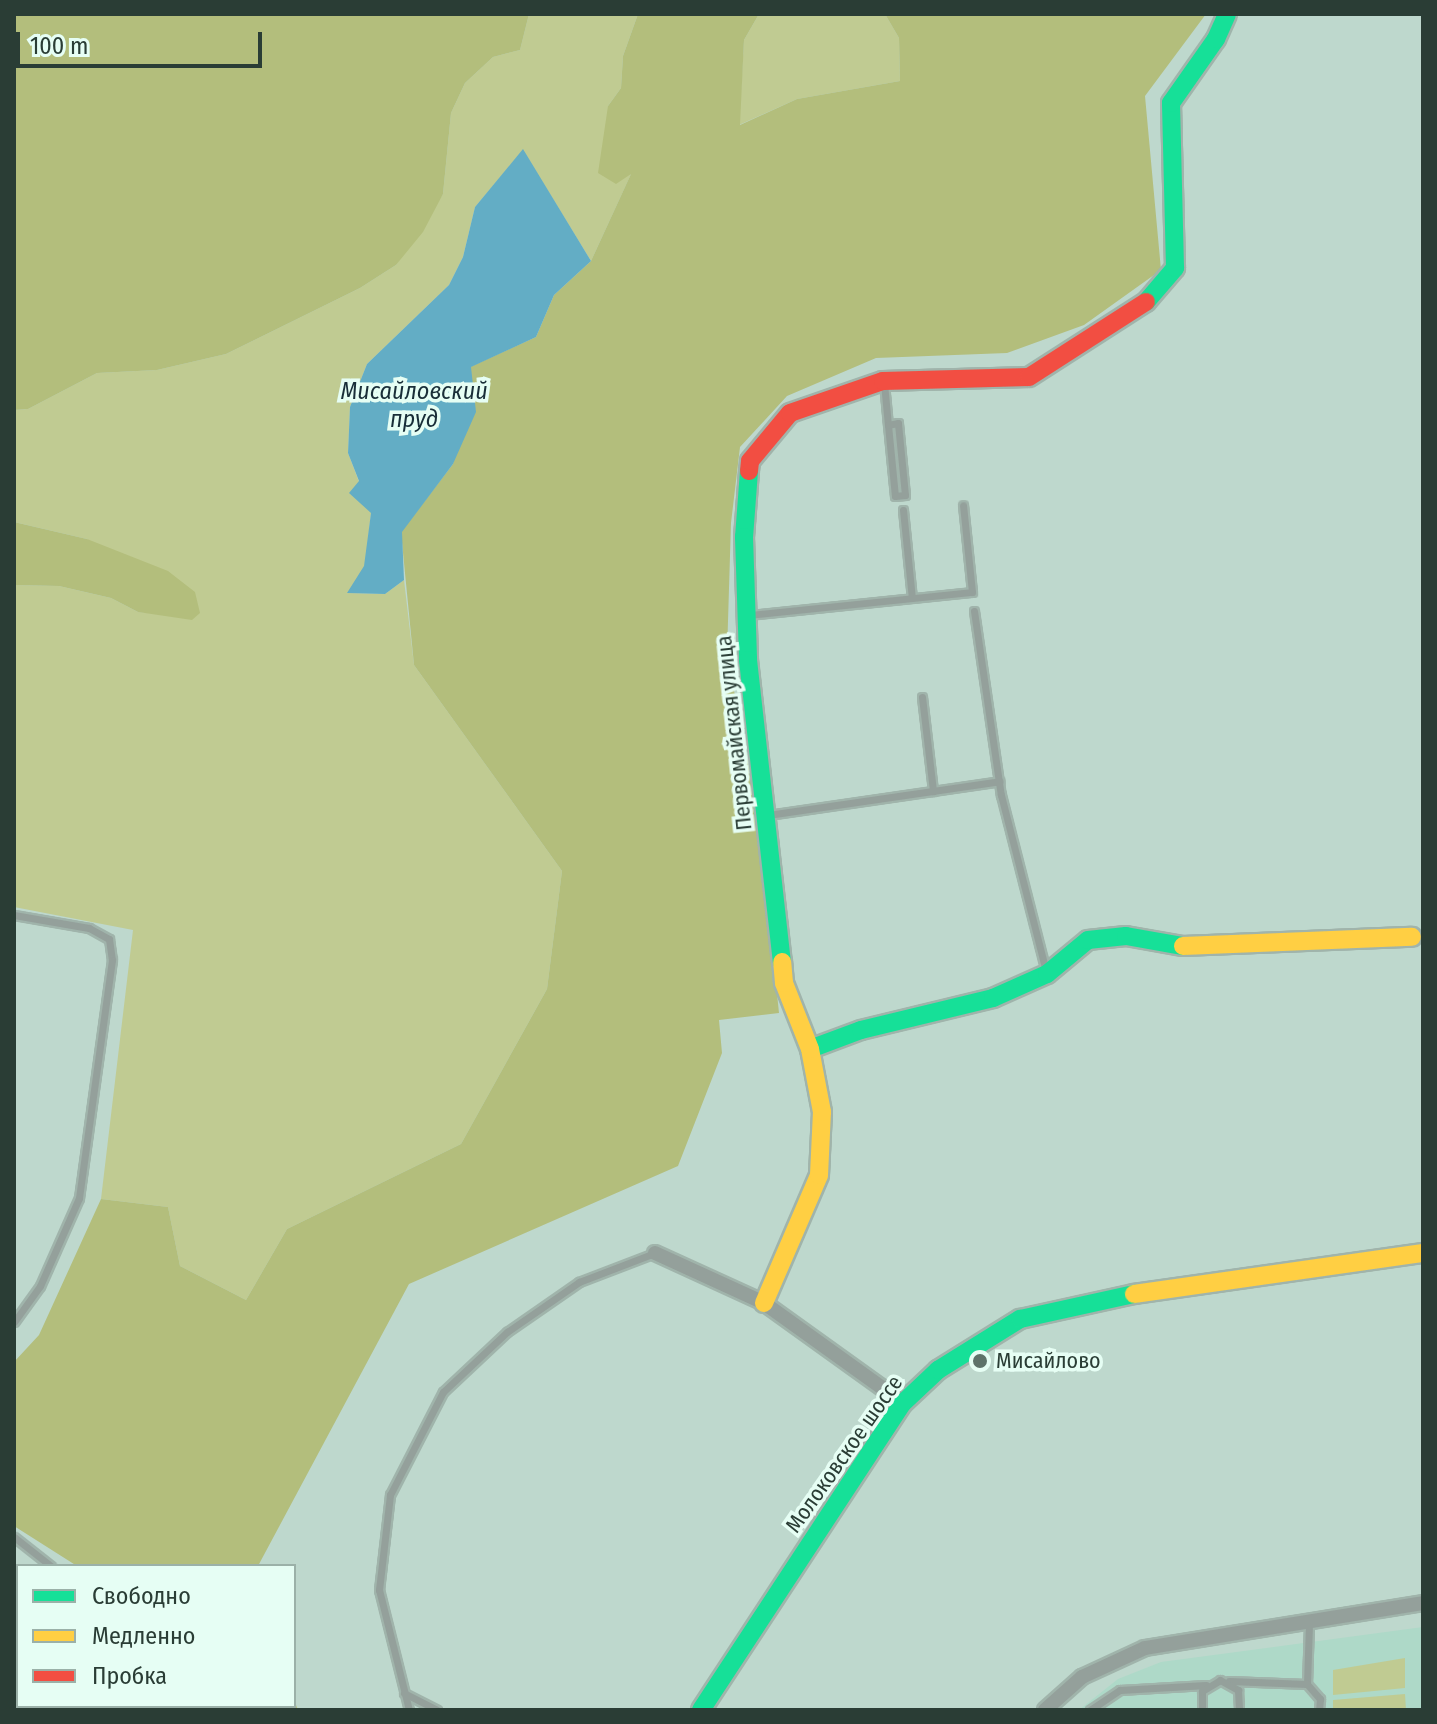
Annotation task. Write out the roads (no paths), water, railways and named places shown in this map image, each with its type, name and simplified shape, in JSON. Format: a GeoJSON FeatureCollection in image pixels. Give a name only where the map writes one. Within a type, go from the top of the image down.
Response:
{"type":"FeatureCollection","features":[{"type":"Feature","properties":{"kind":"street","name":"Первомайская улица"},"geometry":{"type":"LineString","coordinates":[[764,1303],[819,1175],[822,1112],[810,1049],[784,983],[746,616],[744,537],[750,461],[790,413],[883,381],[1029,377],[1148,301],[1175,268],[1171,103],[1216,39],[1227,14]]}},
{"type":"Feature","properties":{"kind":"street"},"geometry":{"type":"LineString","coordinates":[[810,1049],[861,1030],[993,998],[1047,974],[1088,940],[1126,936],[1167,946],[1412,937]]}},
{"type":"Feature","properties":{"kind":"street"},"geometry":{"type":"LineString","coordinates":[[655,1253],[764,1303],[903,1403]]}},
{"type":"Feature","properties":{"kind":"street","name":"Молоковское шоссе"},"geometry":{"type":"LineString","coordinates":[[701,1710],[903,1403],[938,1370],[1020,1319],[1104,1298],[1423,1253]]}},
{"type":"Feature","properties":{"kind":"street"},"geometry":{"type":"LineString","coordinates":[[1045,1710],[1082,1677],[1145,1648],[1309,1624],[1423,1603]]}},
{"type":"Feature","properties":{"kind":"lane"},"geometry":{"type":"LineString","coordinates":[[883,381],[895,496],[905,495],[898,423],[888,425]]}},
{"type":"Feature","properties":{"kind":"lane"},"geometry":{"type":"LineString","coordinates":[[746,616],[972,592],[963,505]]}},
{"type":"Feature","properties":{"kind":"lane"},"geometry":{"type":"LineString","coordinates":[[903,510],[912,598]]}},
{"type":"Feature","properties":{"kind":"lane"},"geometry":{"type":"LineString","coordinates":[[974,611],[1016,866],[1047,974]]}},
{"type":"Feature","properties":{"kind":"lane"},"geometry":{"type":"LineString","coordinates":[[922,697],[933,791]]}},
{"type":"Feature","properties":{"kind":"lane"},"geometry":{"type":"LineString","coordinates":[[766,815],[1000,781]]}},
{"type":"Feature","properties":{"kind":"lane"},"geometry":{"type":"LineString","coordinates":[[14,915],[89,928],[109,939],[112,960],[79,1198],[40,1286],[14,1322]]}},
{"type":"Feature","properties":{"kind":"lane"},"geometry":{"type":"LineString","coordinates":[[409,1710],[379,1590],[390,1495],[443,1392],[507,1332],[579,1282],[655,1253]]}},
{"type":"Feature","properties":{"kind":"lane"},"geometry":{"type":"LineString","coordinates":[[14,1537],[48,1564]]}},
{"type":"Feature","properties":{"kind":"lane"},"geometry":{"type":"LineString","coordinates":[[1309,1624],[1307,1684],[1320,1699],[1319,1710]]}},
{"type":"Feature","properties":{"kind":"lane"},"geometry":{"type":"LineString","coordinates":[[1090,1710],[1120,1690],[1227,1681],[1307,1684]]}},
{"type":"Feature","properties":{"kind":"lane"},"geometry":{"type":"LineString","coordinates":[[1227,1681],[1241,1696],[1239,1710]]}},
{"type":"Feature","properties":{"kind":"lane"},"geometry":{"type":"LineString","coordinates":[[1202,1710],[1200,1698],[1206,1685]]}},
{"type":"Feature","properties":{"kind":"lane"},"geometry":{"type":"LineString","coordinates":[[404,1693],[437,1710]]}},
{"type":"Feature","properties":{"kind":"water","name":"Мисайловский пруд"},"geometry":{"type":"Polygon","coordinates":[[[523,149],[591,261],[554,295],[536,337],[471,367],[476,412],[453,464],[402,532],[404,580],[385,594],[347,593],[364,566],[371,513],[349,493],[359,481],[348,453],[350,407],[367,364],[449,285],[463,257],[475,207],[523,149]]]}},
{"type":"Feature","properties":{"kind":"place","name":"Мисайлово"},"geometry":{"type":"Point","coordinates":[980,1361]}}]}
